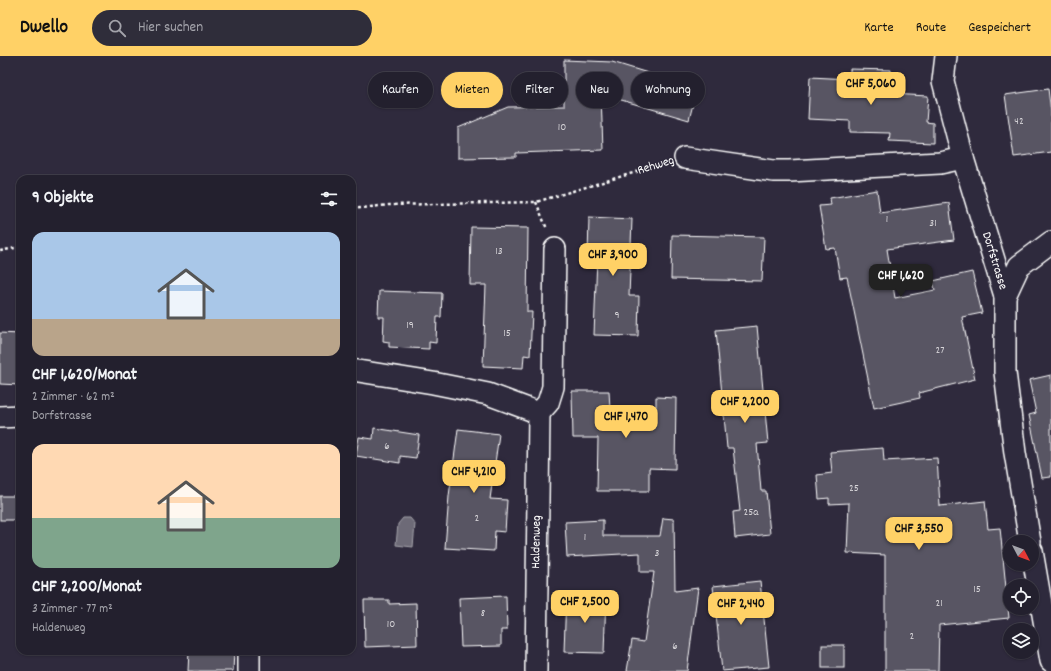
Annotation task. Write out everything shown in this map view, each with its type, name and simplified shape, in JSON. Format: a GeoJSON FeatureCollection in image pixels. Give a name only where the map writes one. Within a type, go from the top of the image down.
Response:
{"type":"FeatureCollection","features":[{"type":"Feature","properties":{"kind":"street","name":"Dorfstrasse"},"geometry":{"type":"LineString","coordinates":[[946,56],[943,81],[963,158],[1005,296],[1005,372],[1015,453],[1029,535]]}},
{"type":"Feature","properties":{"kind":"street","name":"Rehweg"},"geometry":{"type":"LineString","coordinates":[[685,158],[774,171],[789,171],[940,163],[963,158]]}},
{"type":"Feature","properties":{"kind":"street"},"geometry":{"type":"LineString","coordinates":[[1005,296],[1018,266],[1051,242]]}},
{"type":"Feature","properties":{"kind":"street"},"geometry":{"type":"LineString","coordinates":[[356,371],[433,383],[488,394],[539,413],[548,403],[553,387],[555,249]]}},
{"type":"Feature","properties":{"kind":"street","name":"Haldenweg"},"geometry":{"type":"LineString","coordinates":[[536,671],[539,413]]}},
{"type":"Feature","properties":{"kind":"street"},"geometry":{"type":"LineString","coordinates":[[0,417],[16,416]]}},
{"type":"Feature","properties":{"kind":"street"},"geometry":{"type":"LineString","coordinates":[[1035,571],[1051,661]]}},
{"type":"Feature","properties":{"kind":"street"},"geometry":{"type":"LineString","coordinates":[[249,655],[249,671]]}},
{"type":"Feature","properties":{"kind":"path","name":"Rehweg"},"geometry":{"type":"LineString","coordinates":[[356,209],[389,205],[536,202],[685,158]]}},
{"type":"Feature","properties":{"kind":"path"},"geometry":{"type":"LineString","coordinates":[[0,250],[16,248]]}},
{"type":"Feature","properties":{"kind":"shaded area"},"geometry":{"type":"Polygon","coordinates":[[[403,518],[410,518],[415,524],[413,547],[396,545],[398,524],[403,518]]]}},
{"type":"Feature","properties":{"kind":"building"},"geometry":{"type":"Polygon","coordinates":[[[564,60],[612,62],[645,72],[631,72],[631,103],[623,100],[623,72],[576,72],[576,108],[602,108],[603,150],[516,153],[516,157],[458,158],[458,128],[508,107],[568,108],[568,72],[564,72],[564,60]]]}},
{"type":"Feature","properties":{"kind":"building"},"geometry":{"type":"Polygon","coordinates":[[[850,69],[891,70],[890,94],[928,96],[926,122],[933,123],[933,143],[889,141],[890,133],[850,132],[850,121],[808,119],[810,77],[850,79],[850,69]]]}},
{"type":"Feature","properties":{"kind":"building"},"geometry":{"type":"Polygon","coordinates":[[[1048,89],[1051,112],[1051,152],[1014,157],[1005,95],[1048,89]]]}},
{"type":"Feature","properties":{"kind":"building"},"geometry":{"type":"Polygon","coordinates":[[[648,108],[692,108],[689,120],[648,108]]]}},
{"type":"Feature","properties":{"kind":"building"},"geometry":{"type":"Polygon","coordinates":[[[877,190],[880,213],[949,203],[954,240],[887,249],[895,298],[935,290],[933,281],[972,272],[982,313],[962,317],[975,379],[919,393],[920,398],[874,408],[847,277],[840,278],[835,248],[826,249],[819,206],[831,205],[830,198],[877,190]]]}},
{"type":"Feature","properties":{"kind":"building"},"geometry":{"type":"Polygon","coordinates":[[[589,217],[632,219],[629,296],[639,296],[638,336],[594,335],[597,257],[588,257],[589,217]]]}},
{"type":"Feature","properties":{"kind":"building"},"geometry":{"type":"Polygon","coordinates":[[[471,227],[528,228],[527,312],[532,312],[530,356],[524,355],[523,368],[483,366],[486,285],[470,285],[471,227]]]}},
{"type":"Feature","properties":{"kind":"building"},"geometry":{"type":"Polygon","coordinates":[[[672,235],[764,237],[762,281],[671,279],[672,235]]]}},
{"type":"Feature","properties":{"kind":"building"},"geometry":{"type":"Polygon","coordinates":[[[379,291],[442,293],[441,317],[437,317],[436,343],[429,342],[429,349],[389,347],[389,342],[383,341],[384,317],[378,317],[379,291]]]}},
{"type":"Feature","properties":{"kind":"building"},"geometry":{"type":"Polygon","coordinates":[[[757,326],[768,443],[757,444],[761,491],[766,491],[770,534],[735,538],[733,512],[740,511],[733,448],[727,448],[716,330],[757,326]]]}},
{"type":"Feature","properties":{"kind":"building"},"geometry":{"type":"Polygon","coordinates":[[[0,333],[16,334],[16,385],[0,384],[0,333]]]}},
{"type":"Feature","properties":{"kind":"building"},"geometry":{"type":"Polygon","coordinates":[[[1051,375],[1051,477],[1042,478],[1029,415],[1036,413],[1029,380],[1051,375]]]}},
{"type":"Feature","properties":{"kind":"building"},"geometry":{"type":"Polygon","coordinates":[[[572,391],[609,391],[610,409],[656,410],[656,397],[676,398],[675,469],[649,468],[649,491],[597,491],[598,438],[573,438],[572,391]]]}},
{"type":"Feature","properties":{"kind":"building"},"geometry":{"type":"Polygon","coordinates":[[[374,428],[419,435],[416,458],[400,456],[400,463],[356,456],[359,437],[373,439],[374,428]]]}},
{"type":"Feature","properties":{"kind":"building"},"geometry":{"type":"Polygon","coordinates":[[[458,429],[499,434],[490,499],[507,500],[505,532],[495,531],[494,551],[445,548],[449,496],[458,429]]]}},
{"type":"Feature","properties":{"kind":"building"},"geometry":{"type":"Polygon","coordinates":[[[883,448],[884,461],[937,458],[940,506],[985,501],[988,529],[1000,528],[1003,571],[1004,571],[1005,579],[1003,579],[1003,615],[1009,615],[1009,618],[939,625],[938,671],[885,671],[885,555],[847,553],[849,503],[829,504],[829,498],[819,499],[817,475],[832,473],[830,452],[883,448]]]}},
{"type":"Feature","properties":{"kind":"building"},"geometry":{"type":"Polygon","coordinates":[[[0,496],[16,496],[16,520],[0,520],[0,496]]]}},
{"type":"Feature","properties":{"kind":"building"},"geometry":{"type":"Polygon","coordinates":[[[663,518],[674,519],[675,591],[698,588],[687,671],[627,671],[632,640],[644,642],[654,572],[640,572],[640,553],[567,557],[565,522],[603,520],[603,536],[660,536],[663,518]]]}},
{"type":"Feature","properties":{"kind":"building"},"geometry":{"type":"Polygon","coordinates":[[[760,581],[769,667],[722,671],[713,586],[760,581]]]}},
{"type":"Feature","properties":{"kind":"building"},"geometry":{"type":"Polygon","coordinates":[[[566,594],[606,595],[604,653],[564,652],[566,594]]]}},
{"type":"Feature","properties":{"kind":"building"},"geometry":{"type":"Polygon","coordinates":[[[506,596],[507,630],[501,630],[501,646],[461,647],[459,598],[506,596]]]}},
{"type":"Feature","properties":{"kind":"building"},"geometry":{"type":"Polygon","coordinates":[[[364,600],[389,600],[389,604],[416,603],[417,645],[365,647],[364,600]]]}},
{"type":"Feature","properties":{"kind":"building"},"geometry":{"type":"Polygon","coordinates":[[[822,645],[844,645],[844,668],[822,668],[822,645]]]}},
{"type":"Feature","properties":{"kind":"building"},"geometry":{"type":"Polygon","coordinates":[[[189,655],[234,655],[233,671],[188,671],[189,655]]]}}]}
